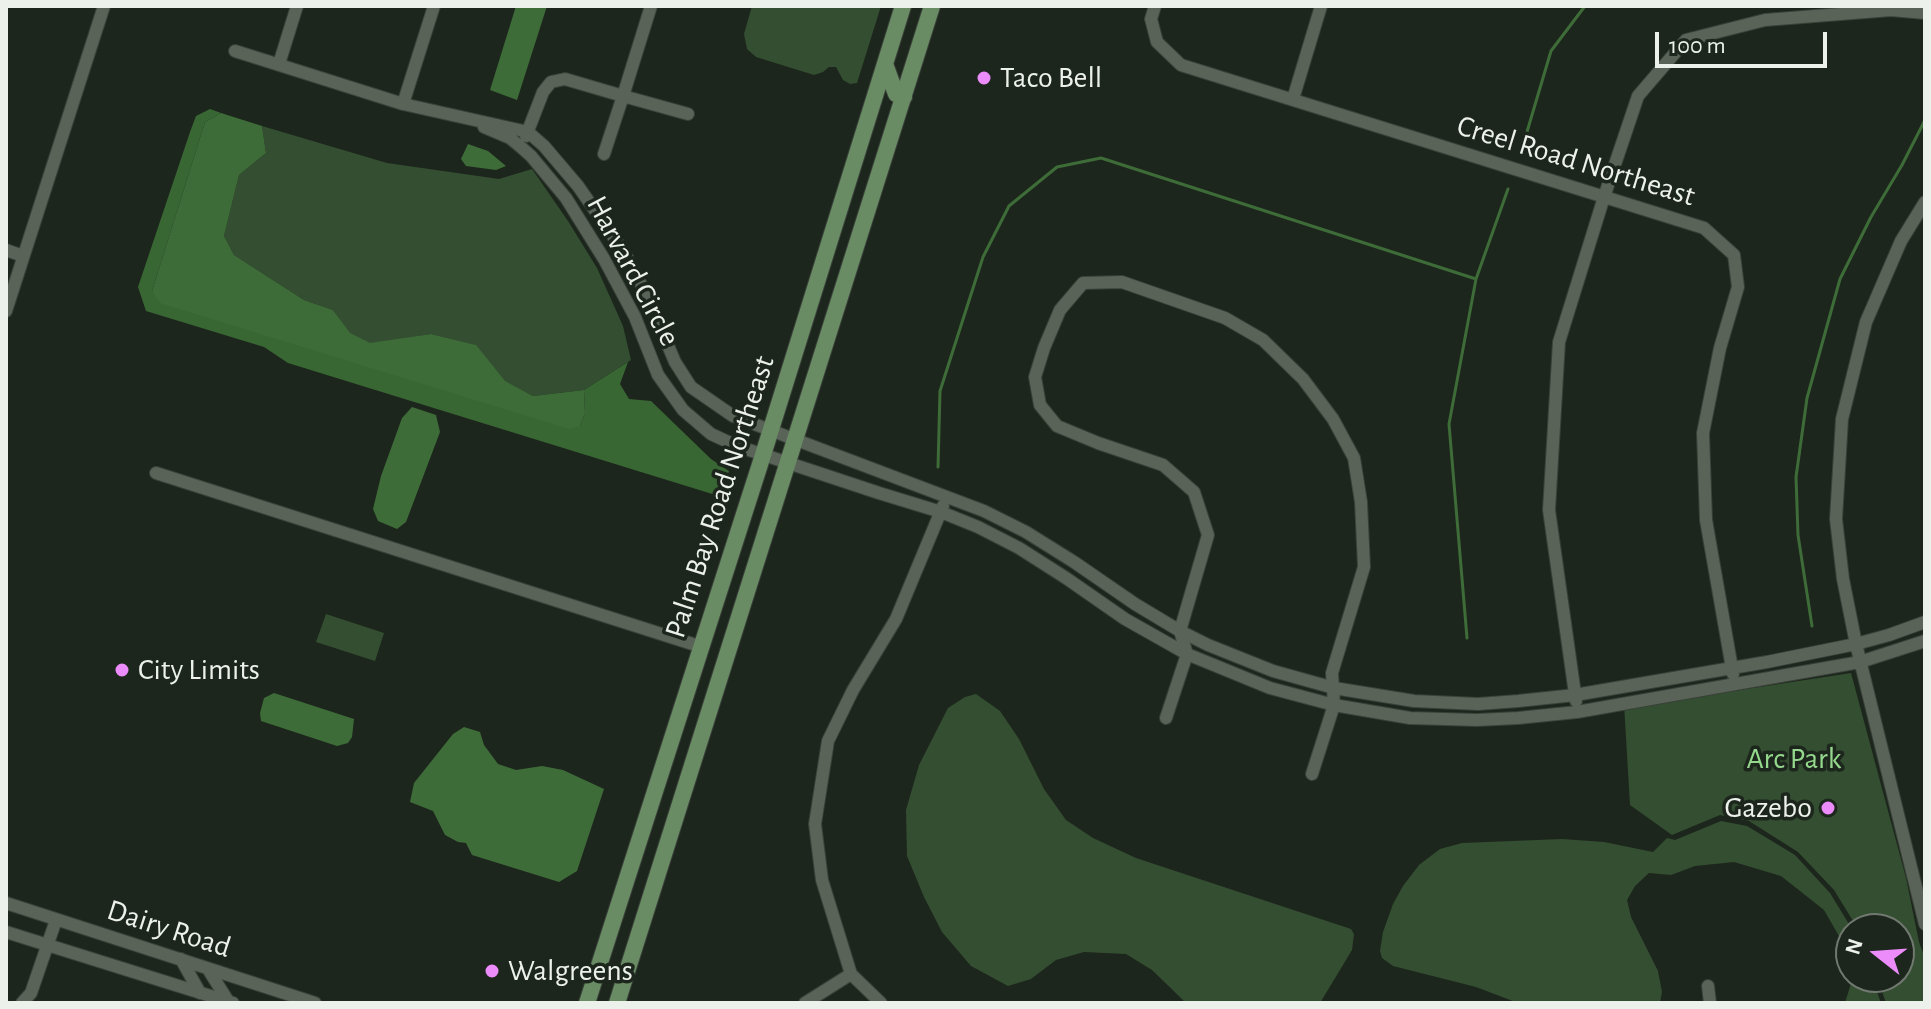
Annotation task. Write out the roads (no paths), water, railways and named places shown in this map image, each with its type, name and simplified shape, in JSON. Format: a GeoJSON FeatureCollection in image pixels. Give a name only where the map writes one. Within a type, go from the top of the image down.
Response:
{"type":"FeatureCollection","features":[{"type":"Feature","properties":{"kind":"main road","name":"Palm Bay Road Northeast"},"geometry":{"type":"LineString","coordinates":[[587,1003],[903,6]]}},
{"type":"Feature","properties":{"kind":"main road","name":"Palm Bay Road Northeast"},"geometry":{"type":"LineString","coordinates":[[617,1003],[932,6]]}},
{"type":"Feature","properties":{"kind":"main road"},"geometry":{"type":"LineString","coordinates":[[885,64],[896,94],[904,97]]}},
{"type":"Feature","properties":{"kind":"main road"},"geometry":{"type":"LineString","coordinates":[[874,100],[887,125],[889,143]]}},
{"type":"Feature","properties":{"kind":"main road"},"geometry":{"type":"LineString","coordinates":[[702,647],[713,660],[720,678]]}},
{"type":"Feature","properties":{"kind":"street"},"geometry":{"type":"LineString","coordinates":[[6,311],[104,6]]}},
{"type":"Feature","properties":{"kind":"street"},"geometry":{"type":"LineString","coordinates":[[279,64],[297,6]]}},
{"type":"Feature","properties":{"kind":"street"},"geometry":{"type":"LineString","coordinates":[[403,104],[434,6]]}},
{"type":"Feature","properties":{"kind":"street"},"geometry":{"type":"LineString","coordinates":[[604,154],[651,6]]}},
{"type":"Feature","properties":{"kind":"street","name":"Creel Road Northeast"},"geometry":{"type":"LineString","coordinates":[[1155,6],[1151,19],[1157,42],[1181,65],[1704,228],[1734,255],[1738,287],[1720,348],[1703,433],[1706,520],[1735,685]]}},
{"type":"Feature","properties":{"kind":"street"},"geometry":{"type":"LineString","coordinates":[[1293,99],[1321,6]]}},
{"type":"Feature","properties":{"kind":"street"},"geometry":{"type":"LineString","coordinates":[[1577,712],[1549,510],[1559,342],[1638,96],[1686,40],[1765,20],[1890,8],[1925,13]]}},
{"type":"Feature","properties":{"kind":"street","name":"Harvard Circle"},"geometry":{"type":"LineString","coordinates":[[235,51],[403,104],[528,132],[578,186],[624,252],[675,362],[691,387],[733,416],[984,511],[1026,532],[1180,631],[1273,671],[1334,688],[1414,701],[1478,704],[1575,695],[1732,667],[1856,644],[1925,622]]}},
{"type":"Feature","properties":{"kind":"street"},"geometry":{"type":"LineString","coordinates":[[522,148],[543,92],[551,82],[565,79],[688,114]]}},
{"type":"Feature","properties":{"kind":"street","name":"Harvard Circle"},"geometry":{"type":"LineString","coordinates":[[452,114],[510,138],[531,156],[566,198],[635,317],[658,375],[683,410],[711,434],[737,446],[941,512],[978,527],[1019,548],[1125,619],[1187,654],[1270,688],[1334,705],[1410,718],[1518,718],[1577,712],[1860,662],[1925,641]]}},
{"type":"Feature","properties":{"kind":"street"},"geometry":{"type":"LineString","coordinates":[[1925,202],[1901,241],[1866,322],[1842,419],[1836,519],[1843,579],[1856,644],[1925,924]]}},
{"type":"Feature","properties":{"kind":"street"},"geometry":{"type":"LineString","coordinates":[[6,250],[23,256]]}},
{"type":"Feature","properties":{"kind":"street"},"geometry":{"type":"LineString","coordinates":[[1166,718],[1187,654],[1180,631],[1208,535],[1194,492],[1163,465],[1057,426],[1040,405],[1035,377],[1044,348],[1060,310],[1083,283],[1122,282],[1225,318],[1263,340],[1303,379],[1333,419],[1354,458],[1361,502],[1364,567],[1332,673],[1334,705],[1312,774]]}},
{"type":"Feature","properties":{"kind":"street"},"geometry":{"type":"LineString","coordinates":[[156,473],[702,647]]}},
{"type":"Feature","properties":{"kind":"street"},"geometry":{"type":"LineString","coordinates":[[881,1003],[851,974],[822,880],[815,824],[828,741],[853,690],[896,619],[946,495]]}},
{"type":"Feature","properties":{"kind":"street","name":"Dairy Road"},"geometry":{"type":"LineString","coordinates":[[6,903],[315,1003]]}},
{"type":"Feature","properties":{"kind":"street"},"geometry":{"type":"LineString","coordinates":[[22,1003],[31,993],[56,920]]}},
{"type":"Feature","properties":{"kind":"street","name":"Dairy Road"},"geometry":{"type":"LineString","coordinates":[[6,932],[230,1002]]}},
{"type":"Feature","properties":{"kind":"street"},"geometry":{"type":"LineString","coordinates":[[181,959],[200,993]]}},
{"type":"Feature","properties":{"kind":"street"},"geometry":{"type":"LineString","coordinates":[[208,969],[230,1002]]}},
{"type":"Feature","properties":{"kind":"street"},"geometry":{"type":"LineString","coordinates":[[805,1003],[851,974]]}},
{"type":"Feature","properties":{"kind":"street"},"geometry":{"type":"LineString","coordinates":[[1708,986],[1710,1003]]}},
{"type":"Feature","properties":{"kind":"waterway"},"geometry":{"type":"LineString","coordinates":[[1521,152],[1551,51],[1585,6]]}},
{"type":"Feature","properties":{"kind":"waterway"},"geometry":{"type":"LineString","coordinates":[[1812,626],[1798,535],[1796,477],[1807,398],[1840,279],[1925,120]]}},
{"type":"Feature","properties":{"kind":"waterway"},"geometry":{"type":"LineString","coordinates":[[938,467],[940,391],[983,257],[1009,206],[1057,167],[1101,158],[1476,279]]}},
{"type":"Feature","properties":{"kind":"waterway"},"geometry":{"type":"LineString","coordinates":[[1467,638],[1449,424],[1476,279],[1508,189]]}},
{"type":"Feature","properties":{"kind":"place","name":"Taco Bell"},"geometry":{"type":"Point","coordinates":[984,78]}},
{"type":"Feature","properties":{"kind":"place","name":"City Limits"},"geometry":{"type":"Point","coordinates":[122,670]}},
{"type":"Feature","properties":{"kind":"place","name":"Gazebo"},"geometry":{"type":"Point","coordinates":[1828,808]}},
{"type":"Feature","properties":{"kind":"place","name":"Walgreens"},"geometry":{"type":"Point","coordinates":[492,971]}},
{"type":"Feature","properties":{"kind":"park label","name":"Arc Park"},"geometry":{"type":"Point","coordinates":[1794,759]}}]}
